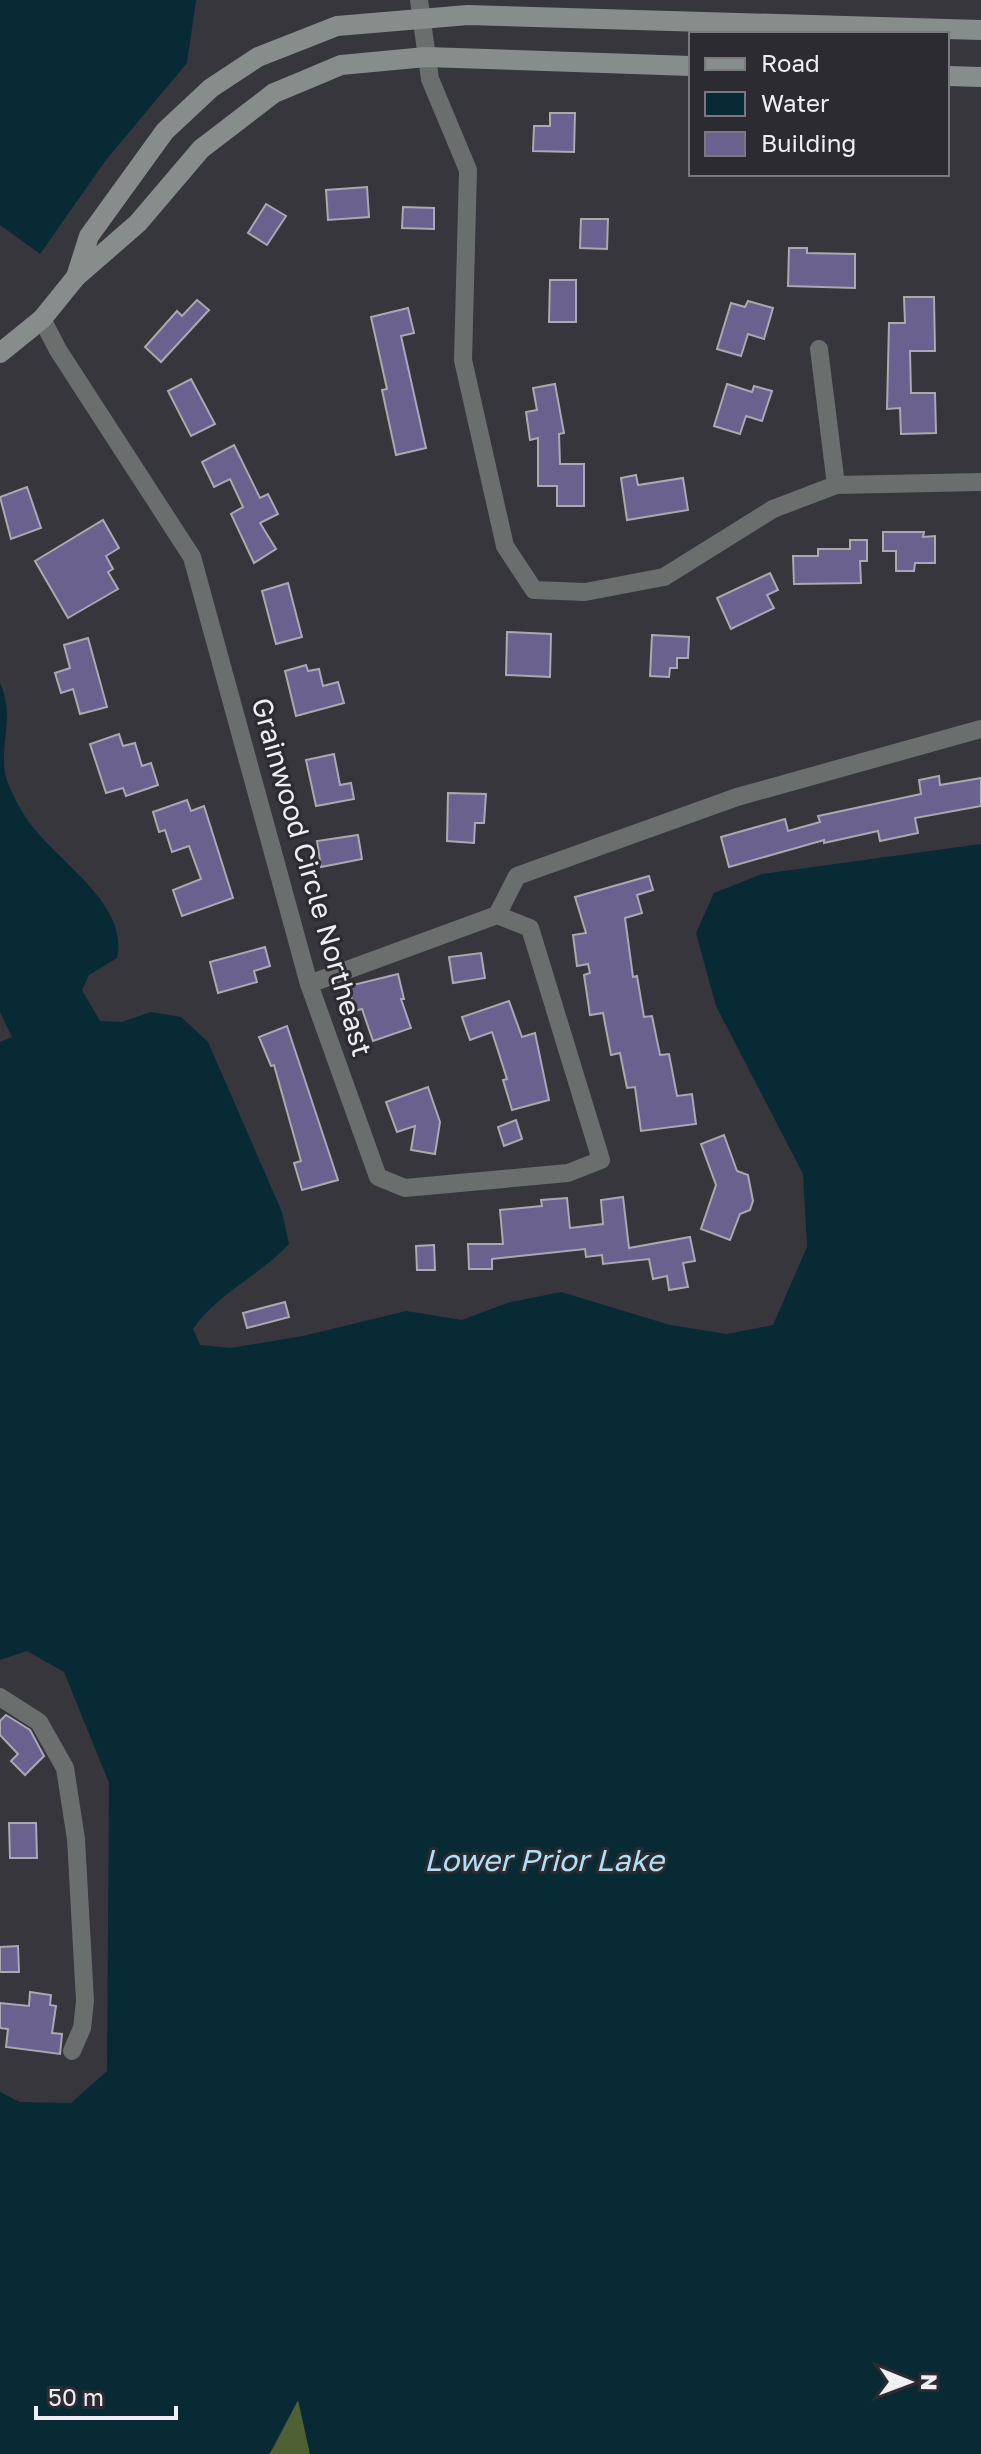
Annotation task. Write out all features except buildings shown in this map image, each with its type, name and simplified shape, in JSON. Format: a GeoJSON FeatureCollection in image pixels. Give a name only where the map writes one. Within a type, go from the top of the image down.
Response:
{"type":"FeatureCollection","features":[{"type":"Feature","properties":{"kind":"main road"},"geometry":{"type":"LineString","coordinates":[[76,277],[89,236],[165,131],[211,88],[258,57],[337,26],[421,17],[981,30]]}},
{"type":"Feature","properties":{"kind":"main road"},"geometry":{"type":"LineString","coordinates":[[0,353],[42,319],[76,277],[138,223],[201,149],[274,93],[341,65],[426,57],[689,66]]}},
{"type":"Feature","properties":{"kind":"main road"},"geometry":{"type":"LineString","coordinates":[[949,76],[981,77]]}},
{"type":"Feature","properties":{"kind":"street"},"geometry":{"type":"LineString","coordinates":[[421,17],[426,57],[444,119],[468,170],[463,360],[505,546],[534,590],[585,592],[664,577],[773,509],[836,485],[981,482]]}},
{"type":"Feature","properties":{"kind":"street","name":"Grainwood Circle Northeast"},"geometry":{"type":"LineString","coordinates":[[42,319],[58,350],[192,557],[309,984],[378,1177],[405,1188],[568,1173],[601,1160],[530,928],[497,915]]}},
{"type":"Feature","properties":{"kind":"street"},"geometry":{"type":"LineString","coordinates":[[819,349],[836,485]]}},
{"type":"Feature","properties":{"kind":"street"},"geometry":{"type":"LineString","coordinates":[[309,984],[497,915],[517,876],[737,797],[981,729]]}},
{"type":"Feature","properties":{"kind":"street"},"geometry":{"type":"LineString","coordinates":[[0,1697],[39,1722],[65,1768],[76,1839],[85,2001],[82,2028],[72,2051]]}},
{"type":"Feature","properties":{"kind":"green space"},"geometry":{"type":"Polygon","coordinates":[[[299,2398],[310,2454],[269,2454],[274,2447],[299,2398]]]}},
{"type":"Feature","properties":{"kind":"water"},"geometry":{"type":"Polygon","coordinates":[[[0,0],[196,0],[187,63],[106,160],[40,254],[0,225],[0,0]]]}},
{"type":"Feature","properties":{"kind":"water","name":"Lower Prior Lake"},"geometry":{"type":"Polygon","coordinates":[[[0,683],[7,718],[5,774],[13,794],[35,829],[100,898],[118,937],[117,958],[89,975],[82,990],[100,1021],[122,1022],[151,1012],[181,1017],[208,1042],[282,1212],[289,1244],[202,1317],[193,1329],[200,1345],[231,1348],[303,1336],[406,1311],[462,1320],[507,1303],[561,1292],[670,1325],[727,1334],[773,1325],[807,1247],[803,1174],[716,1006],[696,933],[714,893],[762,874],[981,844],[981,2454],[310,2454],[298,2400],[269,2454],[0,2454],[0,2092],[20,2102],[71,2103],[107,2071],[109,1783],[64,1672],[27,1651],[0,1660],[0,1042],[12,1037],[0,1012],[0,683]]]}}]}
